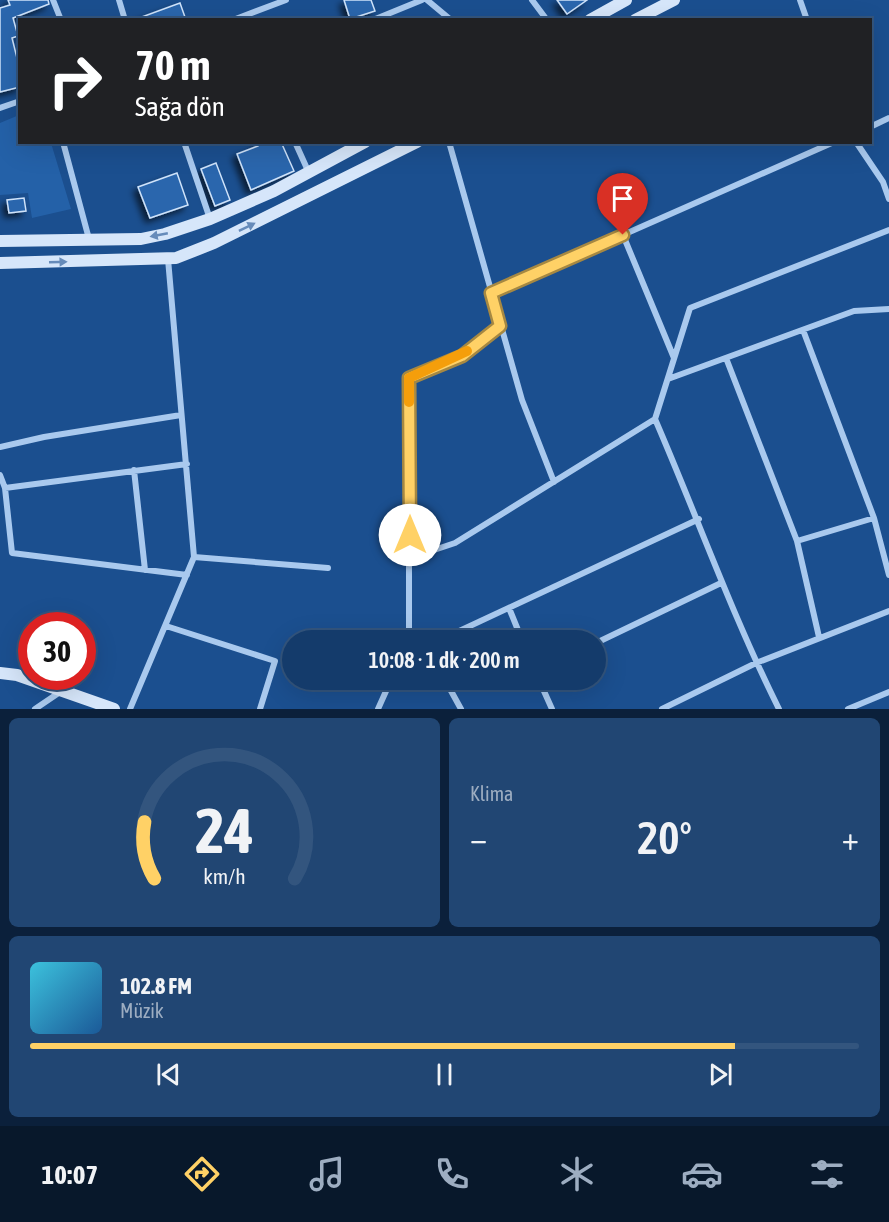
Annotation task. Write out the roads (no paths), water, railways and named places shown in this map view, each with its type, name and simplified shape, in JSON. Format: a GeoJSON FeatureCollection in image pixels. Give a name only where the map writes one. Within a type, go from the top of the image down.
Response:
{"type":"FeatureCollection","features":[{"type":"Feature","properties":{"kind":"main road"},"geometry":{"type":"LineString","coordinates":[[594,18],[626,0]]}},
{"type":"Feature","properties":{"kind":"main road"},"geometry":{"type":"LineString","coordinates":[[639,18],[674,0]]}},
{"type":"Feature","properties":{"kind":"main road"},"geometry":{"type":"LineString","coordinates":[[0,241],[141,239],[165,234],[210,219],[309,174],[362,144]]}},
{"type":"Feature","properties":{"kind":"main road"},"geometry":{"type":"LineString","coordinates":[[0,263],[168,259],[214,243],[413,144]]}},
{"type":"Feature","properties":{"kind":"main road"},"geometry":{"type":"LineString","coordinates":[[0,664],[17,675]]}},
{"type":"Feature","properties":{"kind":"main road"},"geometry":{"type":"LineString","coordinates":[[0,673],[17,675]]}},
{"type":"Feature","properties":{"kind":"main road"},"geometry":{"type":"LineString","coordinates":[[63,690],[114,709]]}},
{"type":"Feature","properties":{"kind":"street"},"geometry":{"type":"LineString","coordinates":[[53,0],[60,18]]}},
{"type":"Feature","properties":{"kind":"street"},"geometry":{"type":"LineString","coordinates":[[119,0],[124,18]]}},
{"type":"Feature","properties":{"kind":"street"},"geometry":{"type":"LineString","coordinates":[[238,18],[286,0]]}},
{"type":"Feature","properties":{"kind":"street"},"geometry":{"type":"LineString","coordinates":[[378,18],[422,0]]}},
{"type":"Feature","properties":{"kind":"street"},"geometry":{"type":"LineString","coordinates":[[427,0],[449,18]]}},
{"type":"Feature","properties":{"kind":"street"},"geometry":{"type":"LineString","coordinates":[[532,0],[546,18]]}},
{"type":"Feature","properties":{"kind":"street"},"geometry":{"type":"LineString","coordinates":[[800,0],[806,18]]}},
{"type":"Feature","properties":{"kind":"street"},"geometry":{"type":"LineString","coordinates":[[0,108],[18,102]]}},
{"type":"Feature","properties":{"kind":"street"},"geometry":{"type":"LineString","coordinates":[[872,126],[889,118]]}},
{"type":"Feature","properties":{"kind":"street"},"geometry":{"type":"LineString","coordinates":[[64,144],[89,239]]}},
{"type":"Feature","properties":{"kind":"street"},"geometry":{"type":"LineString","coordinates":[[185,144],[210,219]]}},
{"type":"Feature","properties":{"kind":"street"},"geometry":{"type":"LineString","coordinates":[[296,144],[309,174]]}},
{"type":"Feature","properties":{"kind":"street"},"geometry":{"type":"LineString","coordinates":[[450,144],[522,400],[554,482]]}},
{"type":"Feature","properties":{"kind":"street"},"geometry":{"type":"LineString","coordinates":[[491,293],[829,144]]}},
{"type":"Feature","properties":{"kind":"street"},"geometry":{"type":"LineString","coordinates":[[857,144],[883,182],[889,199]]}},
{"type":"Feature","properties":{"kind":"street"},"geometry":{"type":"LineString","coordinates":[[410,558],[455,543],[655,419],[690,308],[889,230]]}},
{"type":"Feature","properties":{"kind":"street"},"geometry":{"type":"LineString","coordinates":[[623,235],[675,358]]}},
{"type":"Feature","properties":{"kind":"street"},"geometry":{"type":"LineString","coordinates":[[130,709],[194,557],[168,259]]}},
{"type":"Feature","properties":{"kind":"street"},"geometry":{"type":"LineString","coordinates":[[668,379],[854,310],[889,309]]}},
{"type":"Feature","properties":{"kind":"street"},"geometry":{"type":"LineString","coordinates":[[409,629],[409,378],[462,356],[500,326]]}},
{"type":"Feature","properties":{"kind":"street"},"geometry":{"type":"LineString","coordinates":[[803,330],[874,518],[889,575]]}},
{"type":"Feature","properties":{"kind":"street"},"geometry":{"type":"LineString","coordinates":[[726,358],[797,541],[819,637]]}},
{"type":"Feature","properties":{"kind":"street"},"geometry":{"type":"LineString","coordinates":[[0,447],[44,437],[181,415]]}},
{"type":"Feature","properties":{"kind":"street"},"geometry":{"type":"LineString","coordinates":[[655,419],[699,519],[721,583],[779,709]]}},
{"type":"Feature","properties":{"kind":"street"},"geometry":{"type":"LineString","coordinates":[[5,488],[187,464]]}},
{"type":"Feature","properties":{"kind":"street"},"geometry":{"type":"LineString","coordinates":[[134,470],[145,570]]}},
{"type":"Feature","properties":{"kind":"street"},"geometry":{"type":"LineString","coordinates":[[0,475],[5,488],[12,553],[187,575]]}},
{"type":"Feature","properties":{"kind":"street"},"geometry":{"type":"LineString","coordinates":[[797,541],[874,518]]}},
{"type":"Feature","properties":{"kind":"street"},"geometry":{"type":"LineString","coordinates":[[462,630],[699,519]]}},
{"type":"Feature","properties":{"kind":"street"},"geometry":{"type":"LineString","coordinates":[[194,557],[328,568]]}},
{"type":"Feature","properties":{"kind":"street"},"geometry":{"type":"LineString","coordinates":[[606,638],[721,583]]}},
{"type":"Feature","properties":{"kind":"street"},"geometry":{"type":"LineString","coordinates":[[509,608],[518,630]]}},
{"type":"Feature","properties":{"kind":"street"},"geometry":{"type":"LineString","coordinates":[[662,709],[756,663],[889,611]]}},
{"type":"Feature","properties":{"kind":"street"},"geometry":{"type":"LineString","coordinates":[[166,626],[275,662],[260,709]]}},
{"type":"Feature","properties":{"kind":"street"},"geometry":{"type":"LineString","coordinates":[[35,709],[63,690]]}},
{"type":"Feature","properties":{"kind":"street"},"geometry":{"type":"LineString","coordinates":[[378,709],[387,690]]}},
{"type":"Feature","properties":{"kind":"street"},"geometry":{"type":"LineString","coordinates":[[451,690],[461,709]]}},
{"type":"Feature","properties":{"kind":"street"},"geometry":{"type":"LineString","coordinates":[[543,690],[552,709]]}},
{"type":"Feature","properties":{"kind":"street"},"geometry":{"type":"LineString","coordinates":[[848,709],[889,692]]}}]}
